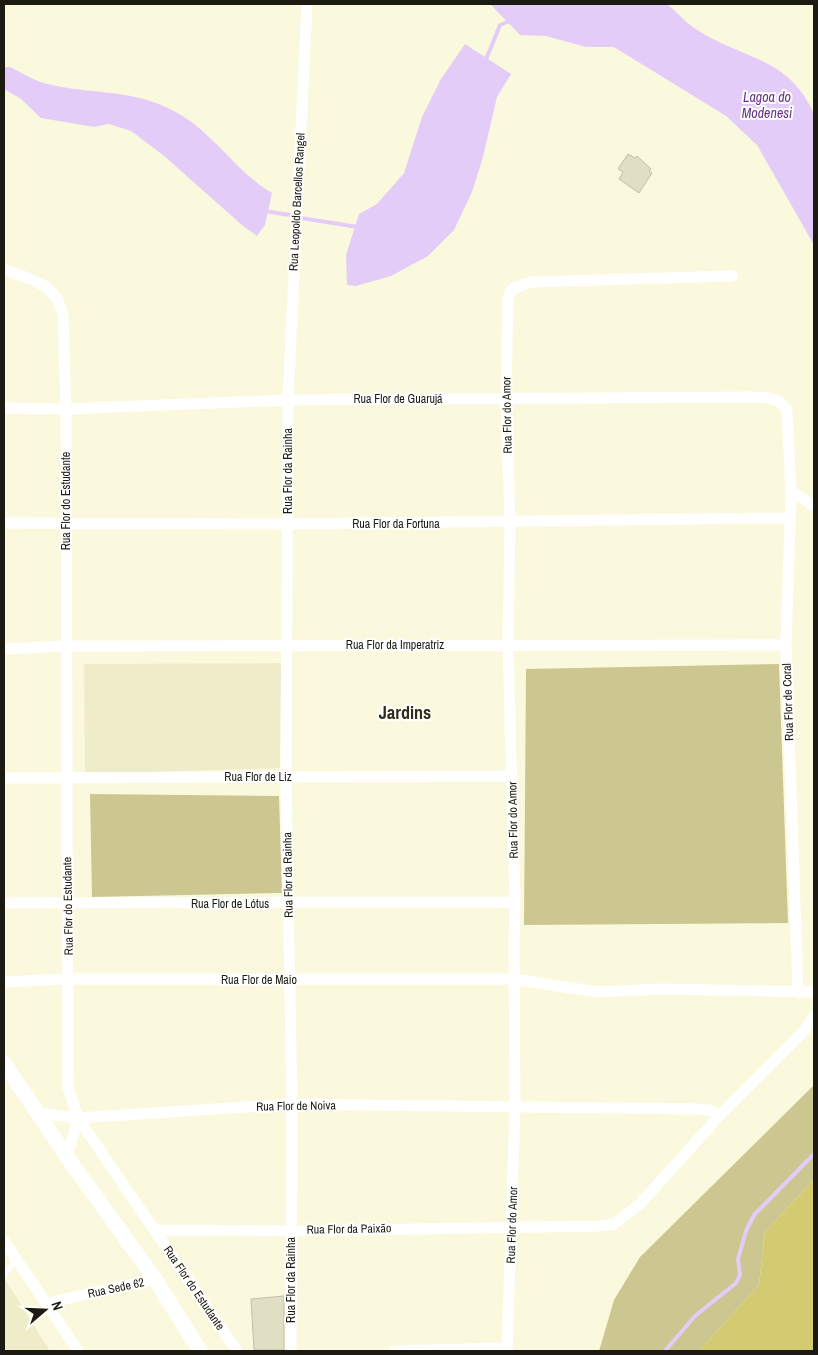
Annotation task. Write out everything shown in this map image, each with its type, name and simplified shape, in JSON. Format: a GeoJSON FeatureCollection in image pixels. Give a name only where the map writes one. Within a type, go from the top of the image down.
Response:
{"type":"FeatureCollection","features":[{"type":"Feature","properties":{"kind":"main road"},"geometry":{"type":"LineString","coordinates":[[4,1062],[40,1113],[67,1157],[155,1279],[200,1351]]}},
{"type":"Feature","properties":{"kind":"street","name":"Rua Leopoldo Barcellos Rangel"},"geometry":{"type":"LineString","coordinates":[[288,400],[307,4]]}},
{"type":"Feature","properties":{"kind":"street","name":"Rua Flor do Estudante"},"geometry":{"type":"LineString","coordinates":[[4,269],[45,286],[57,296],[60,303],[65,351],[68,1087],[78,1118],[237,1351]]}},
{"type":"Feature","properties":{"kind":"street","name":"Rua Flor do Amor"},"geometry":{"type":"LineString","coordinates":[[507,1350],[513,1226],[515,902],[508,645],[510,523],[506,399],[507,306],[512,290],[531,282],[732,276]]}},
{"type":"Feature","properties":{"kind":"street","name":"Rua Flor de Guarujá"},"geometry":{"type":"LineString","coordinates":[[4,408],[66,409],[288,400],[752,397],[773,398],[781,402],[787,411]]}},
{"type":"Feature","properties":{"kind":"street","name":"Rua Flor da Rainha"},"geometry":{"type":"LineString","coordinates":[[288,400],[286,778],[292,1104],[290,1351]]}},
{"type":"Feature","properties":{"kind":"street","name":"Rua Flor de Coral"},"geometry":{"type":"LineString","coordinates":[[787,411],[791,491],[786,644],[798,993]]}},
{"type":"Feature","properties":{"kind":"street"},"geometry":{"type":"LineString","coordinates":[[791,491],[814,506]]}},
{"type":"Feature","properties":{"kind":"street","name":"Rua Flor da Fortuna"},"geometry":{"type":"LineString","coordinates":[[4,523],[510,523],[789,518]]}},
{"type":"Feature","properties":{"kind":"street","name":"Rua Flor da Imperatriz"},"geometry":{"type":"LineString","coordinates":[[4,649],[66,646],[288,644],[786,644]]}},
{"type":"Feature","properties":{"kind":"street","name":"Rua Flor de Liz"},"geometry":{"type":"LineString","coordinates":[[4,778],[512,776]]}},
{"type":"Feature","properties":{"kind":"street","name":"Rua Flor de Lótus"},"geometry":{"type":"LineString","coordinates":[[4,903],[289,904],[515,902]]}},
{"type":"Feature","properties":{"kind":"street","name":"Rua Flor de Maio"},"geometry":{"type":"LineString","coordinates":[[4,982],[68,979],[290,981],[514,980],[597,992],[663,989],[814,992]]}},
{"type":"Feature","properties":{"kind":"street","name":"Rua Flor da Paixão"},"geometry":{"type":"LineString","coordinates":[[155,1230],[291,1231],[599,1226],[614,1224],[641,1202],[720,1115],[804,1031],[814,1016]]}},
{"type":"Feature","properties":{"kind":"street","name":"Rua Flor de Noiva"},"geometry":{"type":"LineString","coordinates":[[40,1113],[78,1118],[292,1104],[695,1109],[709,1110],[720,1115]]}},
{"type":"Feature","properties":{"kind":"street"},"geometry":{"type":"LineString","coordinates":[[67,1157],[78,1118]]}},
{"type":"Feature","properties":{"kind":"street"},"geometry":{"type":"LineString","coordinates":[[4,1241],[78,1351]]}},
{"type":"Feature","properties":{"kind":"street","name":"Rua Sede 62"},"geometry":{"type":"LineString","coordinates":[[47,1303],[155,1279]]}},
{"type":"Feature","properties":{"kind":"street"},"geometry":{"type":"LineString","coordinates":[[394,1351],[507,1350]]}},
{"type":"Feature","properties":{"kind":"lane"},"geometry":{"type":"LineString","coordinates":[[4,1274],[17,1260]]}},
{"type":"Feature","properties":{"kind":"shaded area"},"geometry":{"type":"Polygon","coordinates":[[[281,663],[280,768],[85,774],[84,664],[281,663]]]}},
{"type":"Feature","properties":{"kind":"shaded area"},"geometry":{"type":"Polygon","coordinates":[[[779,664],[788,923],[524,925],[526,669],[779,664]]]}},
{"type":"Feature","properties":{"kind":"shaded area"},"geometry":{"type":"Polygon","coordinates":[[[90,794],[279,796],[282,893],[92,897],[90,794]]]}},
{"type":"Feature","properties":{"kind":"shaded area"},"geometry":{"type":"Polygon","coordinates":[[[814,1085],[814,1180],[765,1232],[759,1285],[699,1351],[599,1351],[614,1300],[640,1257],[814,1085]]]}},
{"type":"Feature","properties":{"kind":"shaded area"},"geometry":{"type":"Polygon","coordinates":[[[814,1180],[814,1351],[699,1351],[759,1285],[765,1232],[814,1180]]]}},
{"type":"Feature","properties":{"kind":"shaded area"},"geometry":{"type":"Polygon","coordinates":[[[4,1278],[50,1351],[4,1351],[4,1278]]]}},
{"type":"Feature","properties":{"kind":"water","name":"Lagoa do Modenesi"},"geometry":{"type":"Polygon","coordinates":[[[490,4],[667,4],[690,25],[711,38],[761,60],[776,69],[803,94],[814,114],[814,245],[757,145],[726,116],[614,47],[586,47],[546,36],[520,35],[490,4]]]}},
{"type":"Feature","properties":{"kind":"water"},"geometry":{"type":"Polygon","coordinates":[[[465,44],[511,74],[497,97],[483,157],[472,192],[454,230],[428,256],[391,276],[356,286],[347,285],[346,255],[359,214],[377,204],[404,173],[422,117],[441,79],[465,44]]]}},
{"type":"Feature","properties":{"kind":"water"},"geometry":{"type":"Polygon","coordinates":[[[4,67],[10,67],[40,82],[60,87],[123,95],[154,102],[185,117],[258,184],[272,193],[265,225],[257,236],[243,226],[163,155],[131,131],[109,124],[94,127],[41,118],[21,99],[4,89],[4,67]]]}},
{"type":"Feature","properties":{"kind":"building"},"geometry":{"type":"Polygon","coordinates":[[[628,154],[635,158],[637,156],[651,169],[649,171],[652,173],[639,193],[619,179],[623,172],[618,169],[628,154]]]}},
{"type":"Feature","properties":{"kind":"building"},"geometry":{"type":"Polygon","coordinates":[[[284,1296],[284,1350],[254,1350],[251,1299],[284,1296]]]}},
{"type":"Feature","properties":{"kind":"waterway"},"geometry":{"type":"LineString","coordinates":[[485,62],[500,25],[512,20]]}},
{"type":"Feature","properties":{"kind":"waterway"},"geometry":{"type":"LineString","coordinates":[[265,211],[290,215]]}},
{"type":"Feature","properties":{"kind":"waterway"},"geometry":{"type":"LineString","coordinates":[[301,218],[358,227]]}},
{"type":"Feature","properties":{"kind":"waterway"},"geometry":{"type":"LineString","coordinates":[[665,1351],[695,1316],[736,1283],[740,1275],[738,1259],[746,1231],[754,1215],[814,1154]]}},
{"type":"Feature","properties":{"kind":"district","name":"Jardins"},"geometry":{"type":"Point","coordinates":[405,713]}}]}
